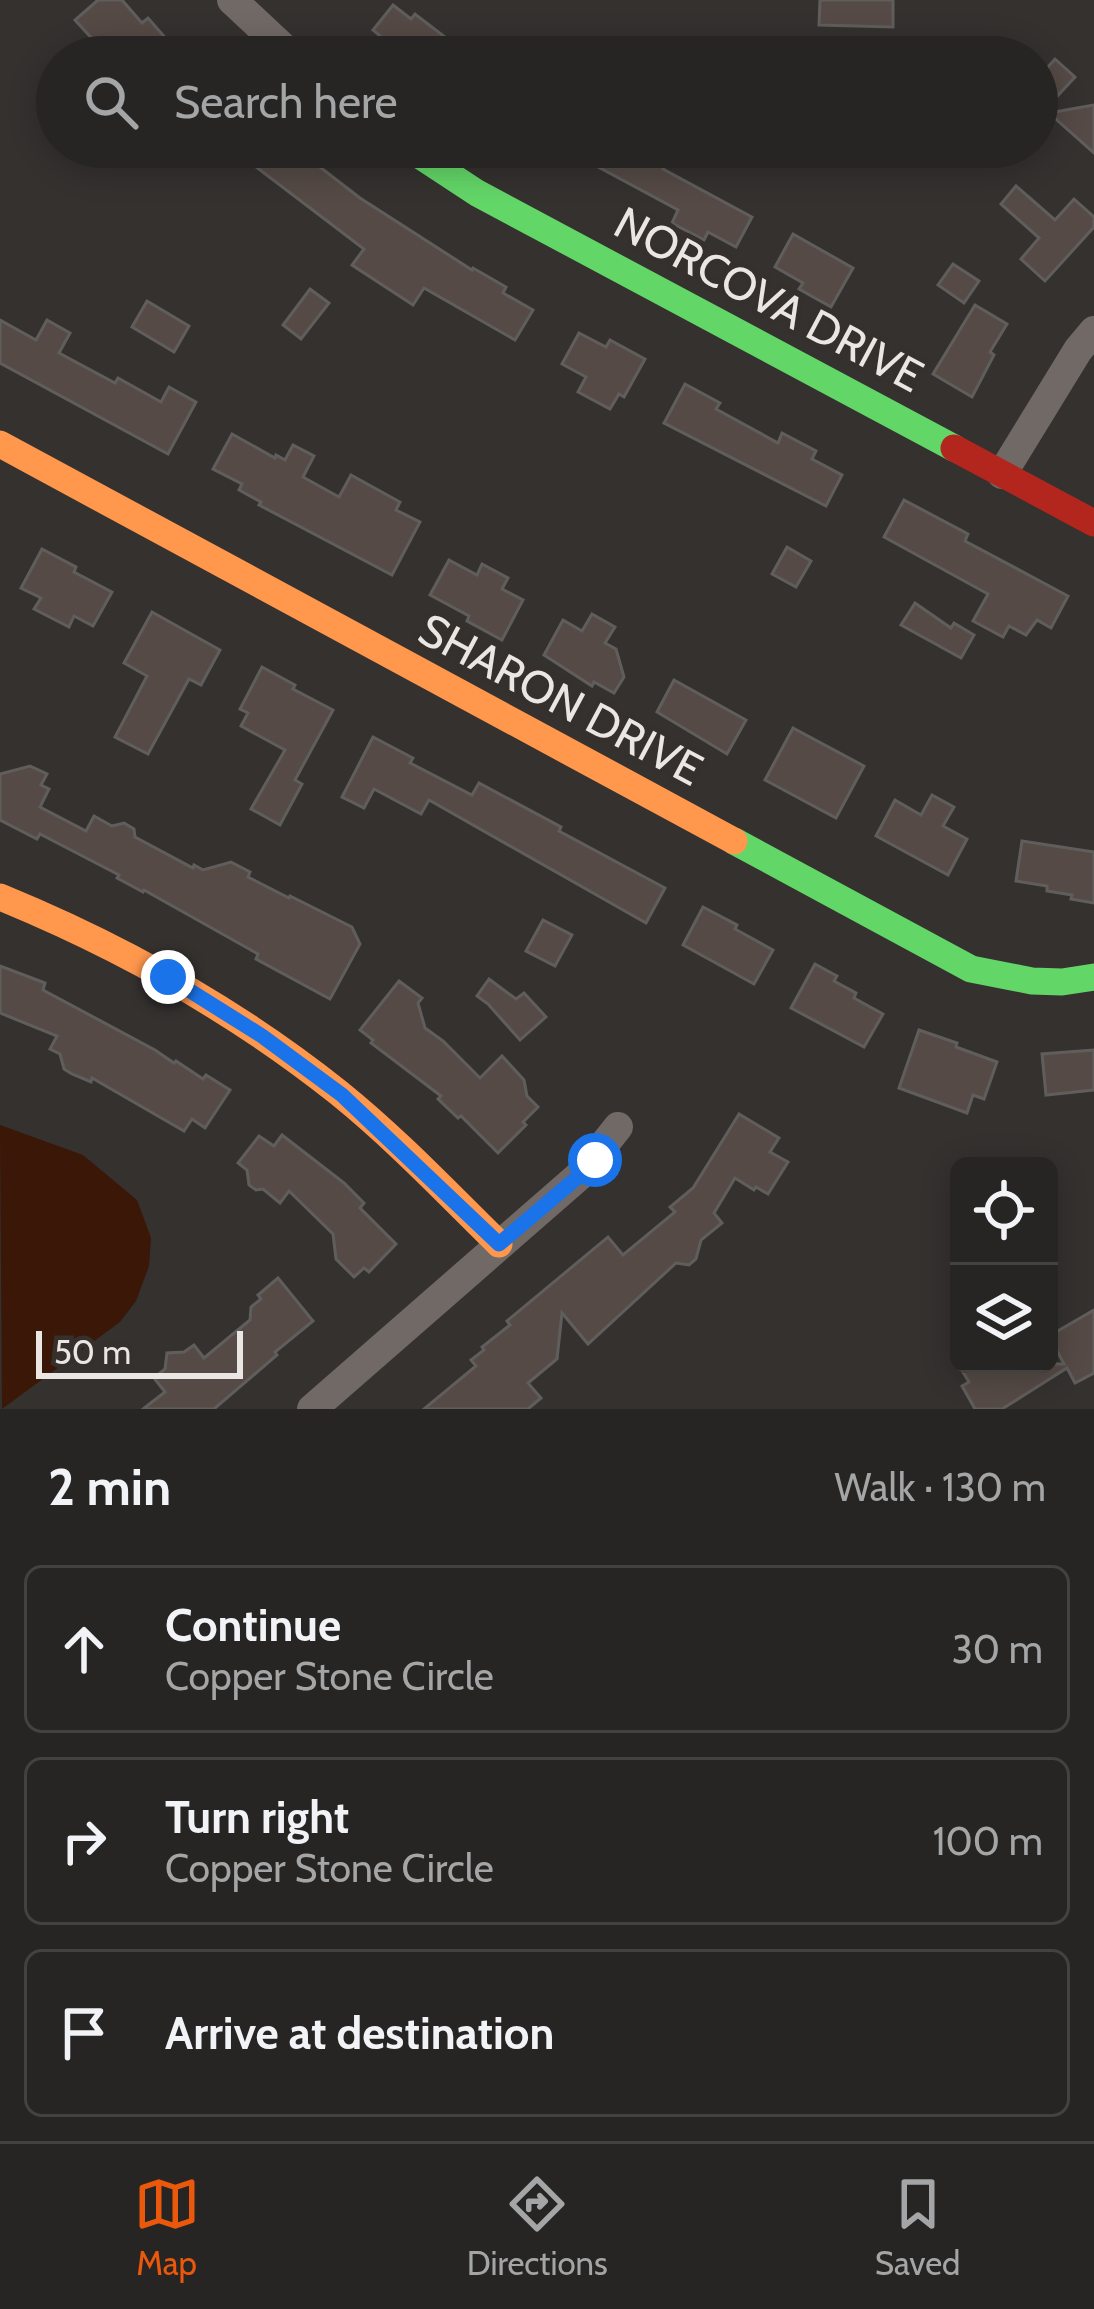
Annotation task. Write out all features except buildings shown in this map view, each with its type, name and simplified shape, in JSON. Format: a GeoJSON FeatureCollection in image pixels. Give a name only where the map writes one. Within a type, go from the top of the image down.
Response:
{"type":"FeatureCollection","features":[{"type":"Feature","properties":{"kind":"street"},"geometry":{"type":"LineString","coordinates":[[232,0],[271,36]]}},
{"type":"Feature","properties":{"kind":"street","name":"NORCOVA DRIVE"},"geometry":{"type":"LineString","coordinates":[[438,168],[477,194],[1094,523]]}},
{"type":"Feature","properties":{"kind":"street"},"geometry":{"type":"LineString","coordinates":[[1002,474],[1094,331]]}},
{"type":"Feature","properties":{"kind":"street","name":"SHARON DRIVE"},"geometry":{"type":"LineString","coordinates":[[0,444],[971,968],[1014,981],[1053,983],[1094,977]]}},
{"type":"Feature","properties":{"kind":"street"},"geometry":{"type":"LineString","coordinates":[[0,897],[168,977],[262,1036],[342,1095],[499,1244]]}},
{"type":"Feature","properties":{"kind":"street"},"geometry":{"type":"LineString","coordinates":[[312,1409],[579,1176],[618,1127]]}},
{"type":"Feature","properties":{"kind":"shaded area"},"geometry":{"type":"Polygon","coordinates":[[[0,1125],[83,1155],[137,1200],[151,1238],[149,1266],[136,1301],[120,1322],[2,1409],[0,1125]]]}},
{"type":"Feature","properties":{"kind":"traffic: fast"},"geometry":{"type":"LineString","coordinates":[[439,168],[477,193],[954,448]]}},
{"type":"Feature","properties":{"kind":"traffic: fast"},"geometry":{"type":"LineString","coordinates":[[734,841],[971,969],[1032,981],[1094,977]]}},
{"type":"Feature","properties":{"kind":"traffic: slow"},"geometry":{"type":"LineString","coordinates":[[0,444],[734,841]]}},
{"type":"Feature","properties":{"kind":"traffic: slow"},"geometry":{"type":"LineString","coordinates":[[0,897],[134,959],[260,1035],[360,1111],[499,1244]]}},
{"type":"Feature","properties":{"kind":"traffic: jam"},"geometry":{"type":"LineString","coordinates":[[954,448],[1094,523]]}},
{"type":"Feature","properties":{"kind":"route"},"geometry":{"type":"LineString","coordinates":[[168,977],[262,1036],[342,1095],[499,1244],[595,1160]]}}]}
